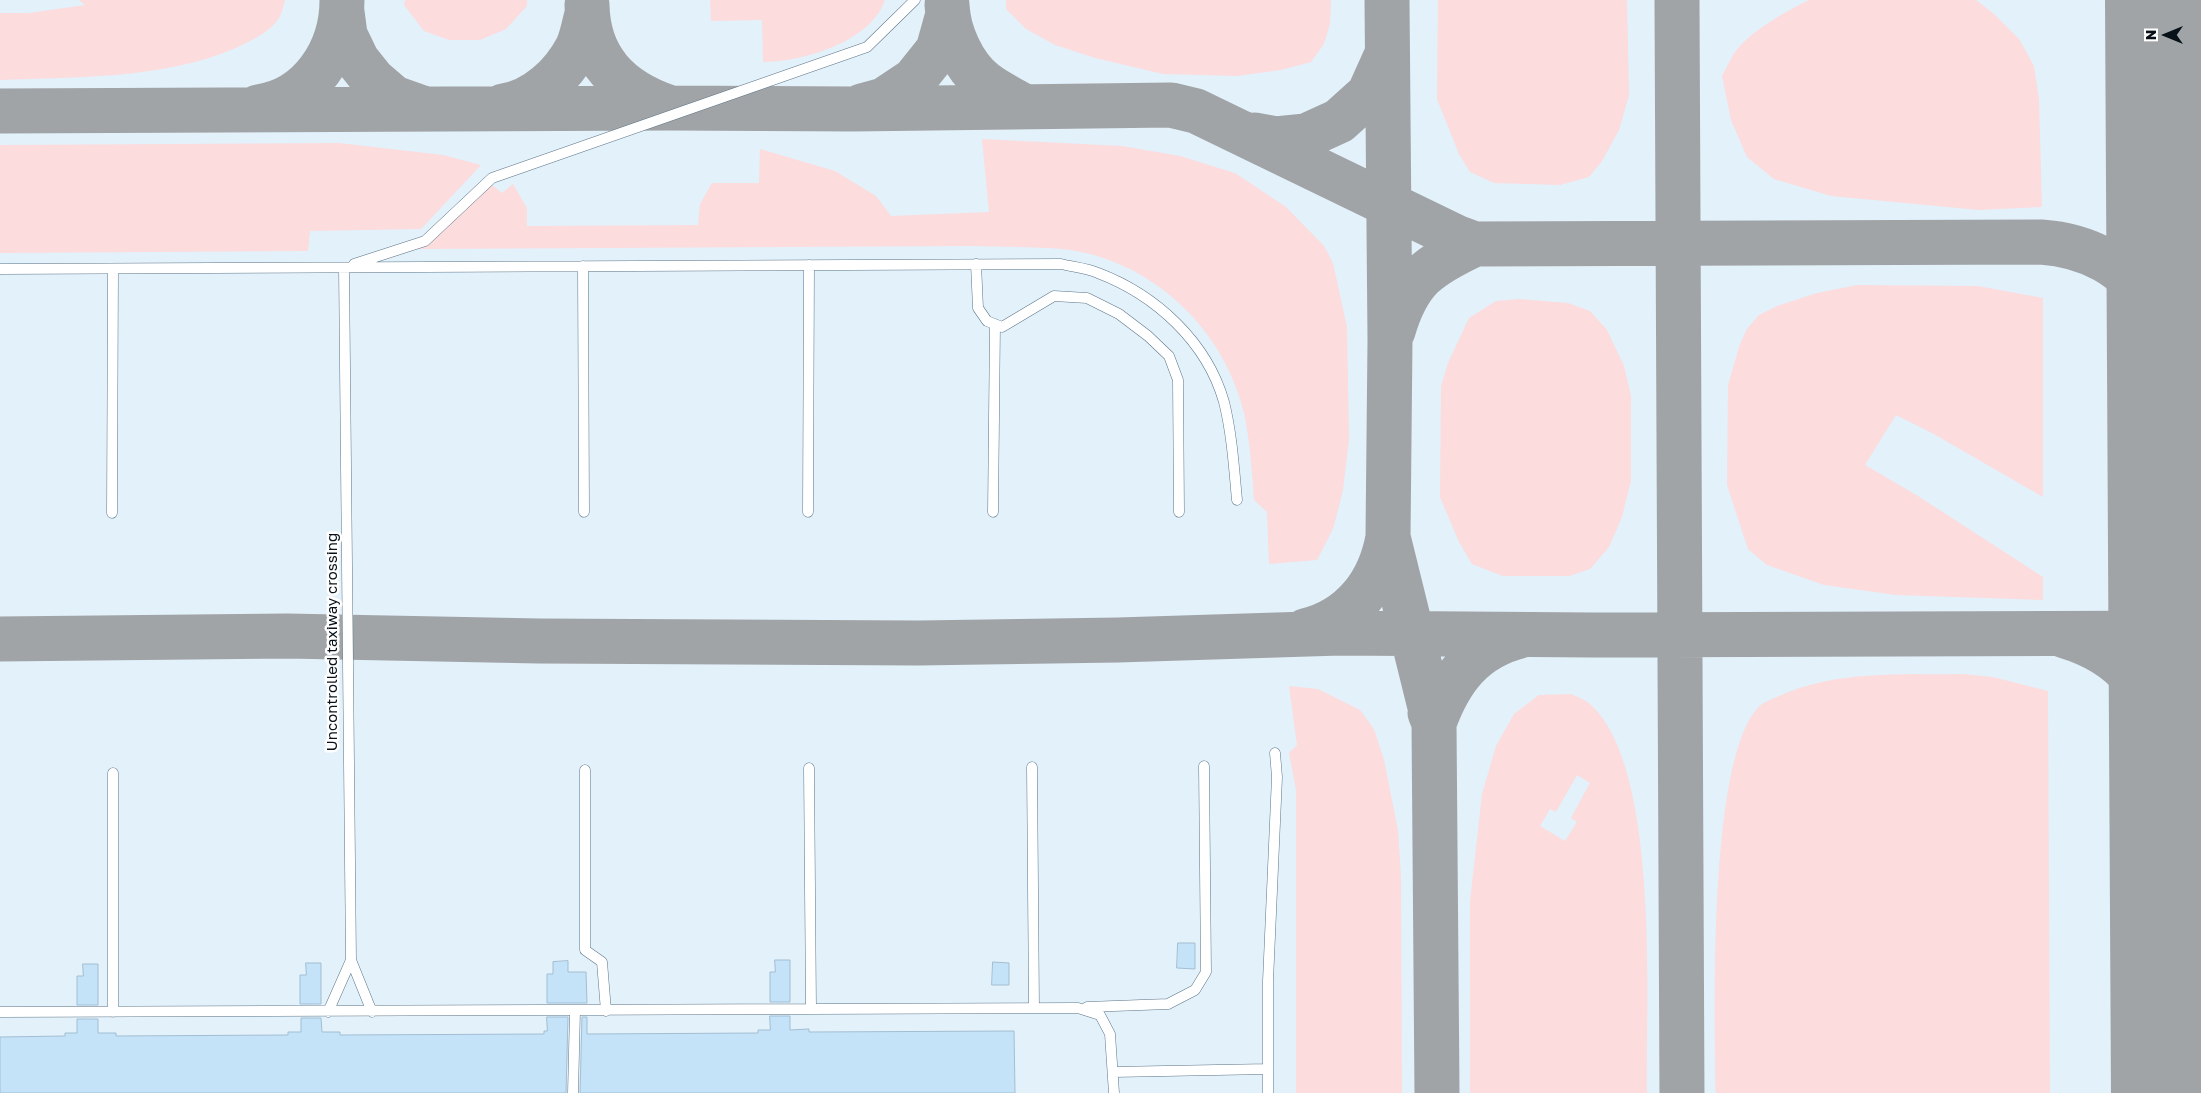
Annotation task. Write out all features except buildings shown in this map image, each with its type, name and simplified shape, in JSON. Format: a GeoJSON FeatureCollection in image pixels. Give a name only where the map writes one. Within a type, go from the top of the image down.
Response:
{"type":"FeatureCollection","features":[{"type":"Feature","properties":{"kind":"lane"},"geometry":{"type":"LineString","coordinates":[[344,268],[425,241],[492,178],[868,47],[915,0]]}},
{"type":"Feature","properties":{"kind":"lane"},"geometry":{"type":"LineString","coordinates":[[976,264],[978,308],[987,321],[1002,327],[1054,296],[1087,298],[1119,314],[1148,336],[1169,356],[1178,380],[1178,512]]}},
{"type":"Feature","properties":{"kind":"lane"},"geometry":{"type":"LineString","coordinates":[[0,269],[1061,264],[1097,272],[1148,298],[1169,316],[1204,356],[1215,378],[1224,403],[1237,500]]}},
{"type":"Feature","properties":{"kind":"lane"},"geometry":{"type":"LineString","coordinates":[[808,512],[810,265]]}},
{"type":"Feature","properties":{"kind":"lane"},"geometry":{"type":"LineString","coordinates":[[583,266],[584,512]]}},
{"type":"Feature","properties":{"kind":"lane","name":"Uncontrolled taxiway crossing"},"geometry":{"type":"LineString","coordinates":[[344,268],[350,960]]}},
{"type":"Feature","properties":{"kind":"lane"},"geometry":{"type":"LineString","coordinates":[[112,513],[113,269]]}},
{"type":"Feature","properties":{"kind":"lane"},"geometry":{"type":"LineString","coordinates":[[993,512],[995,324]]}},
{"type":"Feature","properties":{"kind":"lane"},"geometry":{"type":"LineString","coordinates":[[1268,1093],[1268,981],[1277,777],[1274,753]]}},
{"type":"Feature","properties":{"kind":"lane"},"geometry":{"type":"LineString","coordinates":[[0,1012],[811,1010],[1078,1008],[1168,1004],[1195,990],[1206,972],[1204,766]]}},
{"type":"Feature","properties":{"kind":"lane"},"geometry":{"type":"LineString","coordinates":[[1032,767],[1034,1008]]}},
{"type":"Feature","properties":{"kind":"lane"},"geometry":{"type":"LineString","coordinates":[[809,768],[811,1010]]}},
{"type":"Feature","properties":{"kind":"lane"},"geometry":{"type":"LineString","coordinates":[[585,770],[585,950],[602,962],[606,1010]]}},
{"type":"Feature","properties":{"kind":"lane"},"geometry":{"type":"LineString","coordinates":[[113,773],[113,1012]]}},
{"type":"Feature","properties":{"kind":"lane"},"geometry":{"type":"LineString","coordinates":[[328,1012],[350,960]]}},
{"type":"Feature","properties":{"kind":"lane"},"geometry":{"type":"LineString","coordinates":[[350,960],[372,1012]]}},
{"type":"Feature","properties":{"kind":"lane"},"geometry":{"type":"LineString","coordinates":[[1078,1008],[1100,1015],[1110,1034],[1114,1093]]}},
{"type":"Feature","properties":{"kind":"lane"},"geometry":{"type":"LineString","coordinates":[[573,1093],[575,1011]]}},
{"type":"Feature","properties":{"kind":"lane"},"geometry":{"type":"LineString","coordinates":[[1113,1072],[1268,1068]]}},
{"type":"Feature","properties":{"kind":"shaded area"},"geometry":{"type":"Polygon","coordinates":[[[0,0],[2201,0],[2201,1093],[0,1093],[0,0]]]}},
{"type":"Feature","properties":{"kind":"shaded area"},"geometry":{"type":"Polygon","coordinates":[[[79,0],[285,0],[279,18],[273,26],[262,34],[222,53],[192,63],[128,74],[0,80],[0,13],[29,13],[85,5],[79,0]]]}},
{"type":"Feature","properties":{"kind":"shaded area"},"geometry":{"type":"Polygon","coordinates":[[[405,0],[527,0],[527,6],[506,29],[480,40],[449,40],[424,31],[404,5],[405,0]]]}},
{"type":"Feature","properties":{"kind":"shaded area"},"geometry":{"type":"Polygon","coordinates":[[[710,0],[885,0],[877,15],[866,27],[851,38],[833,47],[797,58],[763,62],[762,20],[711,21],[710,0]]]}},
{"type":"Feature","properties":{"kind":"shaded area"},"geometry":{"type":"Polygon","coordinates":[[[1006,0],[1331,0],[1330,24],[1324,44],[1311,62],[1281,70],[1237,76],[1163,74],[1095,58],[1055,45],[1026,29],[1006,9],[1006,0]]]}},
{"type":"Feature","properties":{"kind":"shaded area"},"geometry":{"type":"Polygon","coordinates":[[[1438,0],[1627,0],[1629,95],[1619,130],[1602,161],[1589,177],[1560,185],[1494,183],[1470,172],[1459,154],[1437,99],[1438,0]]]}},
{"type":"Feature","properties":{"kind":"shaded area"},"geometry":{"type":"Polygon","coordinates":[[[1809,0],[1976,0],[1994,14],[2019,39],[2034,66],[2039,99],[2042,207],[1979,210],[1831,196],[1774,179],[1747,157],[1731,120],[1722,76],[1733,55],[1748,38],[1778,17],[1809,0]]]}},
{"type":"Feature","properties":{"kind":"shaded area"},"geometry":{"type":"Polygon","coordinates":[[[982,139],[1122,146],[1180,156],[1235,173],[1286,207],[1324,246],[1333,263],[1347,327],[1349,439],[1343,490],[1333,529],[1317,560],[1269,564],[1267,512],[1254,500],[1244,413],[1235,385],[1223,359],[1189,312],[1144,277],[1118,263],[1077,251],[1034,247],[419,249],[488,182],[502,193],[513,184],[527,208],[527,226],[698,225],[700,204],[712,183],[759,183],[760,149],[835,171],[876,196],[891,216],[989,212],[982,139]]]}},
{"type":"Feature","properties":{"kind":"shaded area"},"geometry":{"type":"Polygon","coordinates":[[[339,143],[443,155],[481,165],[421,229],[310,231],[308,251],[0,253],[0,145],[339,143]]]}},
{"type":"Feature","properties":{"kind":"shaded area"},"geometry":{"type":"Polygon","coordinates":[[[1857,285],[1978,286],[2043,298],[2043,497],[1932,433],[1896,415],[1865,465],[1918,496],[2043,577],[2043,600],[1896,595],[1824,585],[1767,565],[1748,549],[1727,485],[1728,385],[1740,344],[1747,329],[1759,315],[1777,306],[1817,293],[1857,285]]]}},
{"type":"Feature","properties":{"kind":"shaded area"},"geometry":{"type":"Polygon","coordinates":[[[1519,299],[1568,303],[1590,311],[1607,330],[1624,366],[1631,396],[1631,481],[1622,517],[1609,547],[1590,569],[1569,576],[1503,576],[1472,564],[1459,542],[1440,497],[1441,386],[1448,363],[1469,318],[1496,301],[1519,299]]]}},
{"type":"Feature","properties":{"kind":"shaded area"},"geometry":{"type":"Polygon","coordinates":[[[1962,674],[1993,677],[2048,691],[2050,1093],[1716,1093],[1715,1008],[1718,888],[1723,827],[1731,773],[1744,730],[1762,704],[1801,688],[1823,682],[1869,676],[1962,674]]]}},
{"type":"Feature","properties":{"kind":"shaded area"},"geometry":{"type":"Polygon","coordinates":[[[1289,686],[1318,689],[1360,710],[1374,729],[1384,760],[1398,830],[1401,877],[1402,1093],[1296,1093],[1296,790],[1289,753],[1297,745],[1289,686]]]}},
{"type":"Feature","properties":{"kind":"shaded area"},"geometry":{"type":"Polygon","coordinates":[[[1571,694],[1591,705],[1613,736],[1629,779],[1639,831],[1645,888],[1648,1003],[1647,1093],[1470,1093],[1470,901],[1482,794],[1496,746],[1514,714],[1539,695],[1571,694]],[[1577,775],[1556,812],[1550,809],[1540,826],[1565,841],[1577,822],[1571,818],[1590,783],[1577,775]]]}},
{"type":"Feature","properties":{"kind":"taxiway"},"geometry":{"type":"LineString","coordinates":[[258,107],[277,102],[293,94],[308,83],[320,70],[336,37],[341,19],[342,0]]}},
{"type":"Feature","properties":{"kind":"taxiway"},"geometry":{"type":"LineString","coordinates":[[1387,0],[1390,340],[1388,537],[1434,723],[1437,1093]]}},
{"type":"Feature","properties":{"kind":"taxiway"},"geometry":{"type":"LineString","coordinates":[[1677,0],[1682,1093]]}},
{"type":"Feature","properties":{"kind":"taxiway"},"geometry":{"type":"LineString","coordinates":[[2159,0],[2161,63]]}},
{"type":"Feature","properties":{"kind":"taxiway"},"geometry":{"type":"LineString","coordinates":[[587,5],[593,41],[600,57],[610,70],[635,91],[650,100],[668,107]]}},
{"type":"Feature","properties":{"kind":"taxiway"},"geometry":{"type":"LineString","coordinates":[[947,5],[950,26],[958,48],[970,67],[989,86],[1025,107]]}},
{"type":"Feature","properties":{"kind":"taxiway"},"geometry":{"type":"LineString","coordinates":[[342,12],[345,35],[357,60],[373,80],[394,98],[425,109]]}},
{"type":"Feature","properties":{"kind":"taxiway"},"geometry":{"type":"LineString","coordinates":[[503,106],[526,99],[537,93],[556,77],[577,48],[587,14]]}},
{"type":"Feature","properties":{"kind":"taxiway"},"geometry":{"type":"LineString","coordinates":[[862,106],[884,100],[914,80],[938,50],[948,14]]}},
{"type":"Feature","properties":{"kind":"taxiway"},"geometry":{"type":"LineString","coordinates":[[1254,135],[1276,139],[1306,136],[1339,121],[1369,94],[1387,54]]}},
{"type":"Feature","properties":{"kind":"taxiway"},"geometry":{"type":"LineString","coordinates":[[0,111],[853,109],[1171,105],[1196,111],[1456,237],[1475,244],[2041,242],[2074,248],[2105,260],[2131,280],[2149,309],[2163,353]]}},
{"type":"Feature","properties":{"kind":"taxiway"},"geometry":{"type":"LineString","coordinates":[[1393,331],[1406,299],[1413,286],[1422,276],[1432,267],[1475,244]]}},
{"type":"Feature","properties":{"kind":"taxiway"},"geometry":{"type":"LineString","coordinates":[[1305,631],[1322,626],[1350,609],[1371,584],[1384,554],[1388,537],[1389,541]]}},
{"type":"Feature","properties":{"kind":"taxiway"},"geometry":{"type":"LineString","coordinates":[[0,639],[287,636],[539,641],[919,643],[1118,640],[1340,633],[1592,635],[2201,633]]}},
{"type":"Feature","properties":{"kind":"taxiway"},"geometry":{"type":"LineString","coordinates":[[1430,713],[1434,723],[1440,707],[1456,679],[1476,657],[1503,641],[1520,636]]}},
{"type":"Feature","properties":{"kind":"taxiway"},"geometry":{"type":"LineString","coordinates":[[2065,636],[2087,644],[2105,654],[2121,665],[2134,679],[2153,712],[2165,754]]}},
{"type":"Feature","properties":{"kind":"taxiway"},"geometry":{"type":"LineString","coordinates":[[2165,789],[2167,766],[2174,744],[2186,725],[2201,707]]}},
{"type":"Feature","properties":{"kind":"runway"},"geometry":{"type":"LineString","coordinates":[[2161,0],[2167,1093]]}}]}
